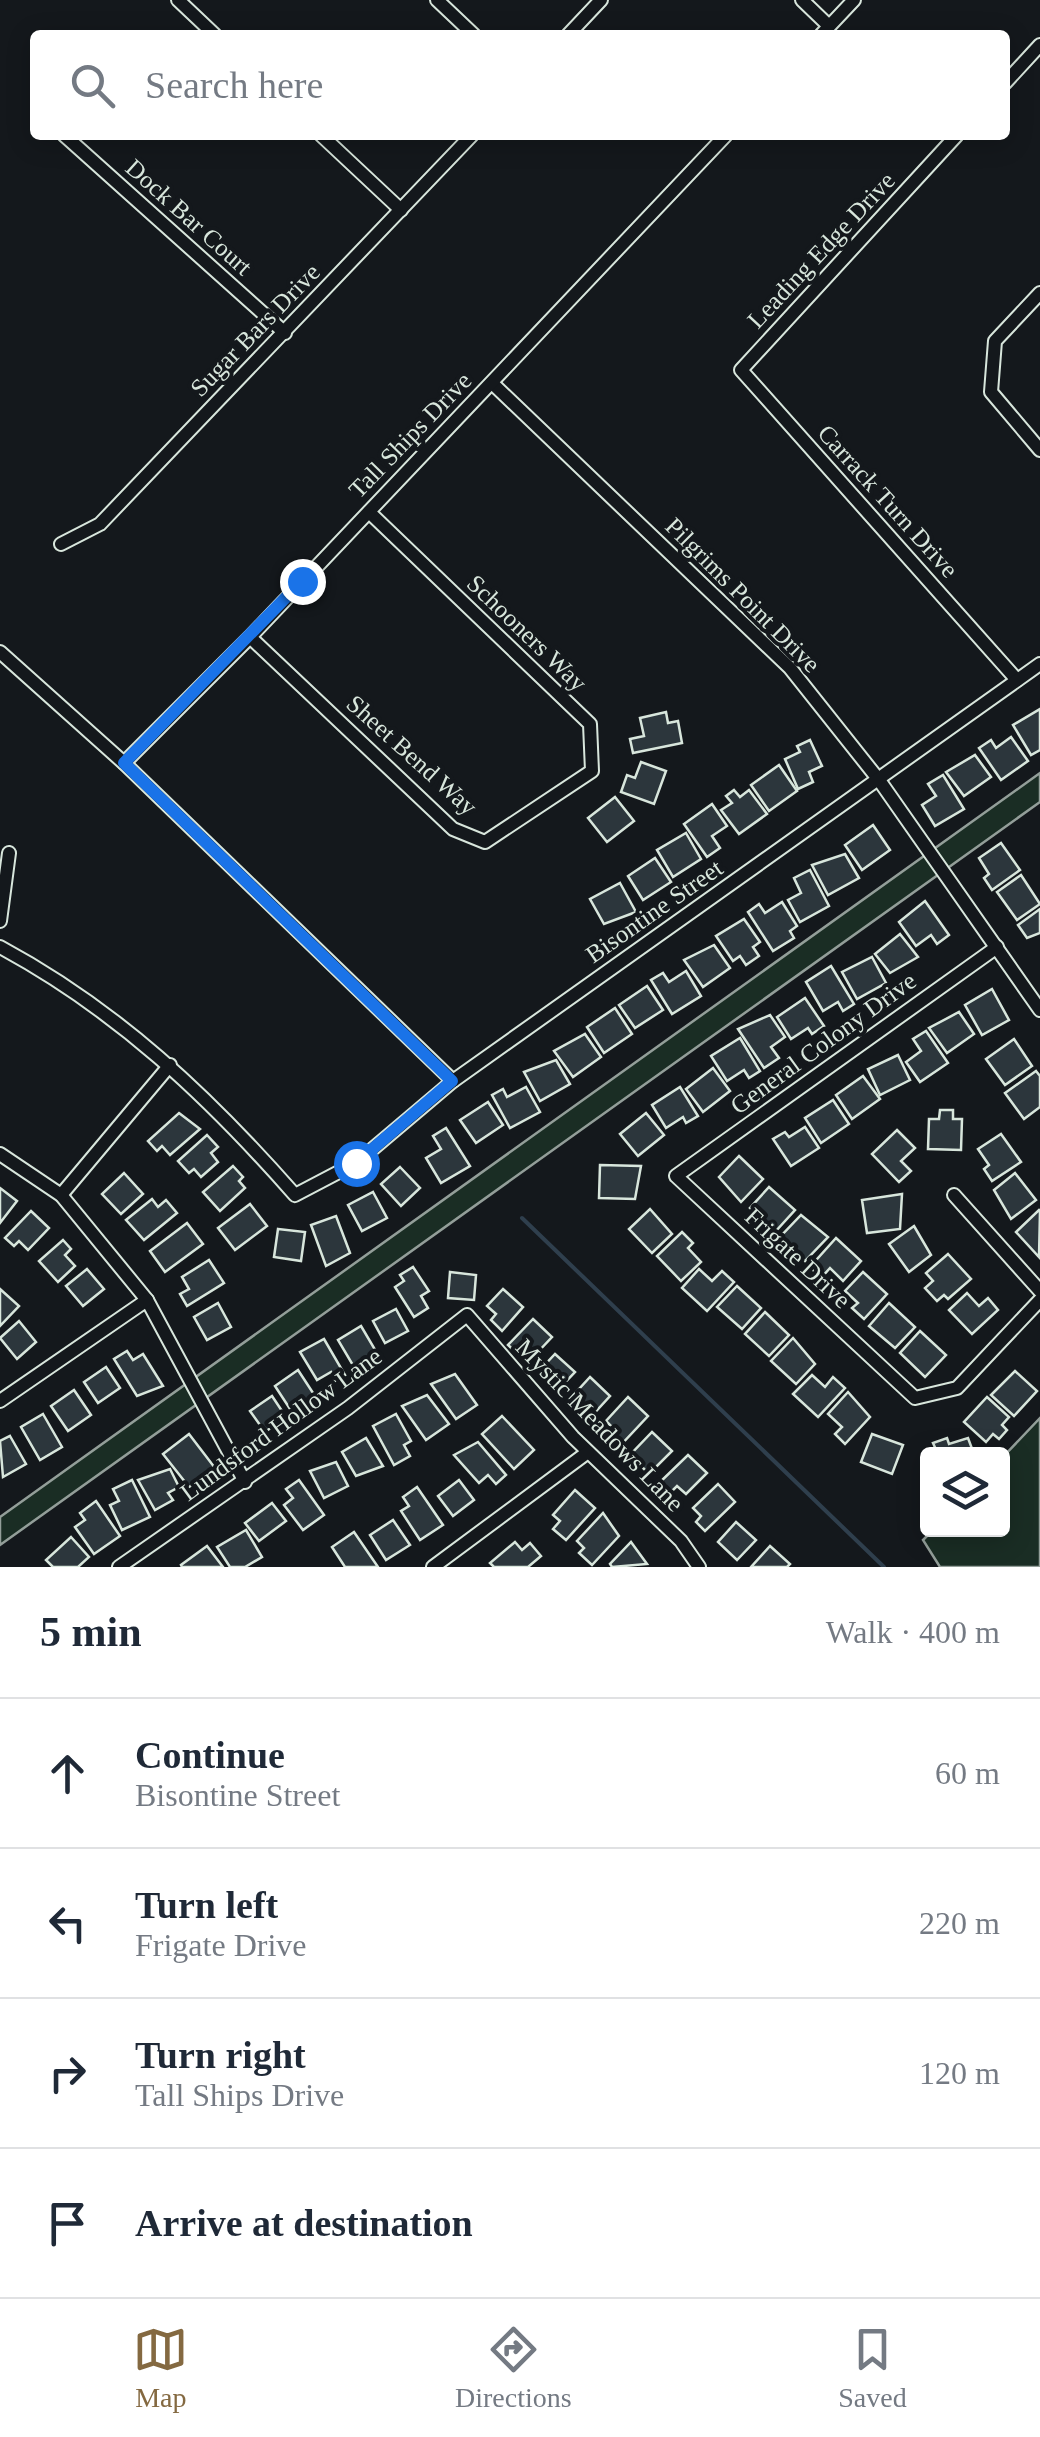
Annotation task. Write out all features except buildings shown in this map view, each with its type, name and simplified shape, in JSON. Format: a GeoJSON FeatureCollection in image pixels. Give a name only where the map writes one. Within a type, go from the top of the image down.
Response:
{"type":"FeatureCollection","features":[{"type":"Feature","properties":{"kind":"street"},"geometry":{"type":"LineString","coordinates":[[178,0],[210,30]]}},
{"type":"Feature","properties":{"kind":"street"},"geometry":{"type":"LineString","coordinates":[[437,0],[469,30]]}},
{"type":"Feature","properties":{"kind":"street"},"geometry":{"type":"LineString","coordinates":[[573,30],[601,0]]}},
{"type":"Feature","properties":{"kind":"street"},"geometry":{"type":"LineString","coordinates":[[802,0],[825,30],[854,0]]}},
{"type":"Feature","properties":{"kind":"street"},"geometry":{"type":"LineString","coordinates":[[1010,78],[1040,45]]}},
{"type":"Feature","properties":{"kind":"street","name":"Dock Bar Court"},"geometry":{"type":"LineString","coordinates":[[70,140],[285,333]]}},
{"type":"Feature","properties":{"kind":"street"},"geometry":{"type":"LineString","coordinates":[[326,140],[401,210]]}},
{"type":"Feature","properties":{"kind":"street","name":"Sugar Bars Drive"},"geometry":{"type":"LineString","coordinates":[[62,544],[100,524],[467,140]]}},
{"type":"Feature","properties":{"kind":"street","name":"Tall Ships Drive"},"geometry":{"type":"LineString","coordinates":[[124,763],[250,637],[721,140]]}},
{"type":"Feature","properties":{"kind":"street","name":"Leading Edge Drive"},"geometry":{"type":"LineString","coordinates":[[758,352],[952,140]]}},
{"type":"Feature","properties":{"kind":"street"},"geometry":{"type":"LineString","coordinates":[[1040,293],[994,341],[992,392],[1040,450]]}},
{"type":"Feature","properties":{"kind":"street","name":"Carrack Turn Drive"},"geometry":{"type":"LineString","coordinates":[[758,352],[741,370],[1017,680]]}},
{"type":"Feature","properties":{"kind":"street","name":"Pilgrims Point Drive"},"geometry":{"type":"LineString","coordinates":[[492,382],[790,668],[878,780],[1040,1010]]}},
{"type":"Feature","properties":{"kind":"street","name":"Schooners Way"},"geometry":{"type":"LineString","coordinates":[[369,512],[590,724],[592,772],[558,794]]}},
{"type":"Feature","properties":{"kind":"street","name":"Sheet Bend Way"},"geometry":{"type":"LineString","coordinates":[[250,637],[453,829],[485,842],[558,794]]}},
{"type":"Feature","properties":{"kind":"street"},"geometry":{"type":"LineString","coordinates":[[0,652],[124,763],[452,1081]]}},
{"type":"Feature","properties":{"kind":"street","name":"Bisontine Street"},"geometry":{"type":"LineString","coordinates":[[170,1065],[234,1125],[296,1195],[356,1163],[452,1081],[1040,664]]}},
{"type":"Feature","properties":{"kind":"street"},"geometry":{"type":"LineString","coordinates":[[0,921],[9,854]]}},
{"type":"Feature","properties":{"kind":"street","name":"General Colony Drive"},"geometry":{"type":"LineString","coordinates":[[676,1176],[996,947]]}},
{"type":"Feature","properties":{"kind":"street"},"geometry":{"type":"LineString","coordinates":[[0,948],[58,979],[170,1065],[61,1195]]}},
{"type":"Feature","properties":{"kind":"street"},"geometry":{"type":"LineString","coordinates":[[0,1154],[61,1195],[146,1300],[245,1482]]}},
{"type":"Feature","properties":{"kind":"street","name":"Frigate Drive"},"geometry":{"type":"LineString","coordinates":[[676,1176],[915,1398],[957,1388],[1040,1300]]}},
{"type":"Feature","properties":{"kind":"street"},"geometry":{"type":"LineString","coordinates":[[954,1195],[1040,1291]]}},
{"type":"Feature","properties":{"kind":"street"},"geometry":{"type":"LineString","coordinates":[[0,1399],[146,1300]]}},
{"type":"Feature","properties":{"kind":"street","name":"Lundsford Hollow Lane"},"geometry":{"type":"LineString","coordinates":[[119,1567],[245,1482],[467,1316]]}},
{"type":"Feature","properties":{"kind":"street","name":"Mystic Meadows Lane"},"geometry":{"type":"LineString","coordinates":[[467,1316],[588,1452],[681,1541],[699,1567]]}},
{"type":"Feature","properties":{"kind":"street"},"geometry":{"type":"LineString","coordinates":[[433,1567],[451,1562],[588,1452]]}},
{"type":"Feature","properties":{"kind":"green space"},"geometry":{"type":"Polygon","coordinates":[[[1040,773],[1040,802],[0,1545],[0,1517],[1040,773]]]}},
{"type":"Feature","properties":{"kind":"green space"},"geometry":{"type":"Polygon","coordinates":[[[1040,1418],[1040,1567],[940,1567],[923,1540],[926,1537],[1010,1537],[1010,1450],[1040,1418]]]}},
{"type":"Feature","properties":{"kind":"waterway"},"geometry":{"type":"LineString","coordinates":[[522,1218],[884,1567]]}},
{"type":"Feature","properties":{"kind":"route"},"geometry":{"type":"LineString","coordinates":[[302,581],[124,763],[452,1081],[356,1163]]}}]}
